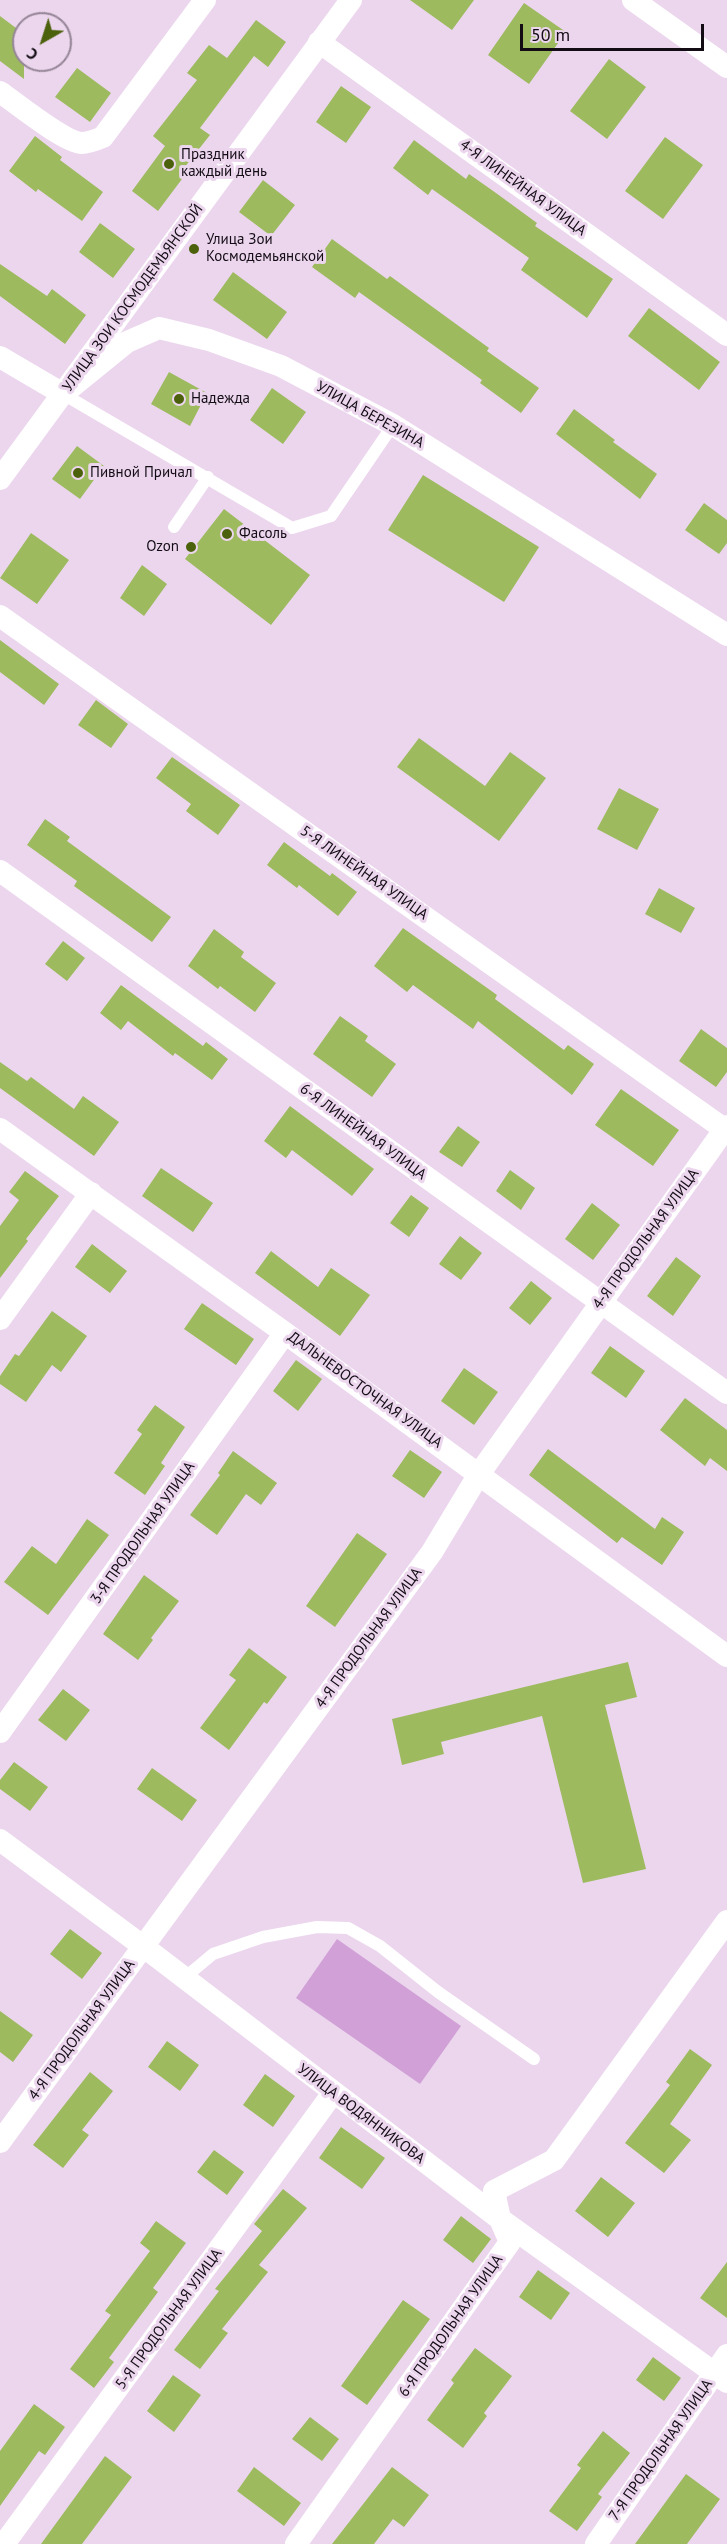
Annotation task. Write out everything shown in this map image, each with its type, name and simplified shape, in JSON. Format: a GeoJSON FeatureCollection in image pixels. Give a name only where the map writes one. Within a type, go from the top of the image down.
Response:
{"type":"FeatureCollection","features":[{"type":"Feature","properties":{"kind":"street"},"geometry":{"type":"LineString","coordinates":[[0,92],[64,136],[78,143],[91,142],[104,137],[205,0]]}},
{"type":"Feature","properties":{"kind":"street","name":"УЛИЦА ЗОИ КОСМОДЕМЬЯНСКОЙ"},"geometry":{"type":"LineString","coordinates":[[0,479],[351,0]]}},
{"type":"Feature","properties":{"kind":"street"},"geometry":{"type":"LineString","coordinates":[[633,0],[727,67]]}},
{"type":"Feature","properties":{"kind":"street","name":"4-Я ЛИНЕЙНАЯ УЛИЦА"},"geometry":{"type":"LineString","coordinates":[[319,42],[727,335]]}},
{"type":"Feature","properties":{"kind":"street","name":"УЛИЦА БЕРЕЗИНА"},"geometry":{"type":"LineString","coordinates":[[63,394],[127,342],[159,328],[209,340],[281,366],[393,425],[727,635]]}},
{"type":"Feature","properties":{"kind":"street"},"geometry":{"type":"LineString","coordinates":[[0,357],[63,394]]}},
{"type":"Feature","properties":{"kind":"street","name":"5-Я ЛИНЕЙНАЯ УЛИЦА"},"geometry":{"type":"LineString","coordinates":[[0,615],[726,1129]]}},
{"type":"Feature","properties":{"kind":"street","name":"6-Я ЛИНЕЙНАЯ УЛИЦА"},"geometry":{"type":"LineString","coordinates":[[0,871],[727,1393]]}},
{"type":"Feature","properties":{"kind":"street","name":"ДАЛЬНЕВОСТОЧНАЯ УЛИЦА"},"geometry":{"type":"LineString","coordinates":[[0,1129],[285,1333],[727,1656]]}},
{"type":"Feature","properties":{"kind":"street","name":"4-Я ПРОДОЛЬНАЯ УЛИЦА"},"geometry":{"type":"LineString","coordinates":[[0,2142],[432,1552],[479,1474],[726,1129]]}},
{"type":"Feature","properties":{"kind":"street"},"geometry":{"type":"LineString","coordinates":[[0,1319],[91,1193]]}},
{"type":"Feature","properties":{"kind":"street","name":"3-Я ПРОДОЛЬНАЯ УЛИЦА"},"geometry":{"type":"LineString","coordinates":[[0,1732],[285,1333]]}},
{"type":"Feature","properties":{"kind":"street","name":"УЛИЦА ВОДЯННИКОВА"},"geometry":{"type":"LineString","coordinates":[[0,1840],[500,2219],[723,2370]]}},
{"type":"Feature","properties":{"kind":"street","name":"6-Я ПРОДОЛЬНАЯ УЛИЦА"},"geometry":{"type":"LineString","coordinates":[[296,2544],[510,2242],[500,2219],[494,2191],[554,2160],[727,1921]]}},
{"type":"Feature","properties":{"kind":"street","name":"5-Я ПРОДОЛЬНАЯ УЛИЦА"},"geometry":{"type":"LineString","coordinates":[[4,2544],[333,2093]]}},
{"type":"Feature","properties":{"kind":"street","name":"7-Я ПРОДОЛЬНАЯ УЛИЦА"},"geometry":{"type":"LineString","coordinates":[[596,2544],[723,2370]]}},
{"type":"Feature","properties":{"kind":"lane"},"geometry":{"type":"LineString","coordinates":[[63,394],[292,528],[331,516],[393,425]]}},
{"type":"Feature","properties":{"kind":"lane"},"geometry":{"type":"LineString","coordinates":[[174,527],[208,477]]}},
{"type":"Feature","properties":{"kind":"lane"},"geometry":{"type":"LineString","coordinates":[[183,1979],[213,1954],[264,1937],[317,1927],[348,1928],[380,1946],[438,1992],[534,2059]]}},
{"type":"Feature","properties":{"kind":"shaded area"},"geometry":{"type":"Polygon","coordinates":[[[337,1939],[461,2026],[420,2084],[296,1998],[337,1939]]]}},
{"type":"Feature","properties":{"kind":"building"},"geometry":{"type":"Polygon","coordinates":[[[410,0],[474,0],[452,30],[410,0]]]}},
{"type":"Feature","properties":{"kind":"building"},"geometry":{"type":"Polygon","coordinates":[[[524,3],[566,32],[529,84],[488,55],[524,3]]]}},
{"type":"Feature","properties":{"kind":"building"},"geometry":{"type":"Polygon","coordinates":[[[0,16],[12,25],[12,70],[0,61],[0,16]]]}},
{"type":"Feature","properties":{"kind":"building"},"geometry":{"type":"Polygon","coordinates":[[[256,20],[286,42],[268,67],[254,56],[200,128],[210,135],[184,168],[188,171],[158,211],[132,191],[165,146],[153,136],[197,80],[187,73],[209,45],[227,58],[256,20]]]}},
{"type":"Feature","properties":{"kind":"building"},"geometry":{"type":"Polygon","coordinates":[[[609,59],[646,87],[607,139],[570,111],[609,59]]]}},
{"type":"Feature","properties":{"kind":"building"},"geometry":{"type":"Polygon","coordinates":[[[77,68],[111,93],[90,122],[55,97],[77,68]]]}},
{"type":"Feature","properties":{"kind":"building"},"geometry":{"type":"Polygon","coordinates":[[[15,72],[24,72],[24,79],[15,72]]]}},
{"type":"Feature","properties":{"kind":"building"},"geometry":{"type":"Polygon","coordinates":[[[341,86],[371,107],[346,143],[316,122],[341,86]]]}},
{"type":"Feature","properties":{"kind":"building"},"geometry":{"type":"Polygon","coordinates":[[[35,136],[62,157],[60,160],[103,192],[82,221],[38,189],[36,192],[9,171],[35,136]]]}},
{"type":"Feature","properties":{"kind":"building"},"geometry":{"type":"Polygon","coordinates":[[[665,137],[703,165],[663,219],[625,191],[665,137]]]}},
{"type":"Feature","properties":{"kind":"building"},"geometry":{"type":"Polygon","coordinates":[[[414,140],[466,179],[469,174],[537,223],[535,226],[613,279],[587,318],[521,270],[529,258],[432,189],[428,195],[393,168],[414,140]]]}},
{"type":"Feature","properties":{"kind":"building"},"geometry":{"type":"Polygon","coordinates":[[[263,180],[295,205],[271,236],[239,212],[263,180]]]}},
{"type":"Feature","properties":{"kind":"building"},"geometry":{"type":"Polygon","coordinates":[[[100,223],[135,249],[113,278],[79,252],[100,223]]]}},
{"type":"Feature","properties":{"kind":"building"},"geometry":{"type":"Polygon","coordinates":[[[332,239],[387,279],[390,276],[489,348],[487,351],[539,388],[521,413],[480,383],[482,380],[359,292],[355,298],[312,267],[332,239]]]}},
{"type":"Feature","properties":{"kind":"building"},"geometry":{"type":"Polygon","coordinates":[[[0,264],[47,296],[52,289],[86,315],[65,344],[0,296],[0,264]]]}},
{"type":"Feature","properties":{"kind":"building"},"geometry":{"type":"Polygon","coordinates":[[[233,272],[287,312],[267,339],[213,300],[233,272]]]}},
{"type":"Feature","properties":{"kind":"building"},"geometry":{"type":"Polygon","coordinates":[[[649,308],[720,362],[699,390],[628,336],[649,308]]]}},
{"type":"Feature","properties":{"kind":"building","name":"Надежда"},"geometry":{"type":"Polygon","coordinates":[[[169,372],[207,393],[190,426],[151,404],[169,372]]]}},
{"type":"Feature","properties":{"kind":"building"},"geometry":{"type":"Polygon","coordinates":[[[272,388],[306,412],[283,444],[250,420],[272,388]]]}},
{"type":"Feature","properties":{"kind":"building"},"geometry":{"type":"Polygon","coordinates":[[[574,409],[615,440],[613,442],[657,474],[640,499],[556,434],[574,409]]]}},
{"type":"Feature","properties":{"kind":"building","name":"Пивной Причал"},"geometry":{"type":"Polygon","coordinates":[[[77,446],[104,466],[80,499],[52,479],[77,446]]]}},
{"type":"Feature","properties":{"kind":"building"},"geometry":{"type":"Polygon","coordinates":[[[423,475],[539,547],[504,602],[388,530],[423,475]]]}},
{"type":"Feature","properties":{"kind":"building"},"geometry":{"type":"Polygon","coordinates":[[[704,503],[727,520],[727,543],[719,554],[685,530],[704,503]]]}},
{"type":"Feature","properties":{"kind":"building"},"geometry":{"type":"Polygon","coordinates":[[[224,509],[310,575],[271,625],[185,559],[224,509]]]}},
{"type":"Feature","properties":{"kind":"building"},"geometry":{"type":"Polygon","coordinates":[[[31,533],[69,560],[37,604],[0,578],[31,533]]]}},
{"type":"Feature","properties":{"kind":"building"},"geometry":{"type":"Polygon","coordinates":[[[142,565],[167,584],[144,616],[120,598],[142,565]]]}},
{"type":"Feature","properties":{"kind":"building"},"geometry":{"type":"Polygon","coordinates":[[[0,640],[59,684],[44,705],[0,672],[0,640]]]}},
{"type":"Feature","properties":{"kind":"building"},"geometry":{"type":"Polygon","coordinates":[[[96,700],[128,724],[111,748],[78,725],[96,700]]]}},
{"type":"Feature","properties":{"kind":"building"},"geometry":{"type":"Polygon","coordinates":[[[419,738],[485,786],[510,752],[546,778],[499,841],[397,767],[419,738]]]}},
{"type":"Feature","properties":{"kind":"building"},"geometry":{"type":"Polygon","coordinates":[[[172,757],[240,805],[218,835],[186,811],[191,804],[156,778],[172,757]]]}},
{"type":"Feature","properties":{"kind":"building"},"geometry":{"type":"Polygon","coordinates":[[[619,788],[659,809],[637,850],[597,829],[619,788]]]}},
{"type":"Feature","properties":{"kind":"building"},"geometry":{"type":"Polygon","coordinates":[[[45,819],[70,837],[67,841],[171,917],[152,942],[74,886],[77,881],[27,845],[45,819]]]}},
{"type":"Feature","properties":{"kind":"building"},"geometry":{"type":"Polygon","coordinates":[[[284,842],[330,876],[332,873],[357,892],[338,916],[299,885],[297,888],[267,865],[284,842]]]}},
{"type":"Feature","properties":{"kind":"building"},"geometry":{"type":"Polygon","coordinates":[[[659,888],[695,908],[681,933],[645,914],[659,888]]]}},
{"type":"Feature","properties":{"kind":"building"},"geometry":{"type":"Polygon","coordinates":[[[403,928],[497,995],[495,999],[564,1050],[568,1045],[594,1064],[572,1095],[478,1021],[473,1029],[413,985],[407,992],[374,966],[403,928]]]}},
{"type":"Feature","properties":{"kind":"building"},"geometry":{"type":"Polygon","coordinates":[[[214,929],[244,952],[241,957],[276,983],[255,1012],[220,986],[218,989],[188,966],[214,929]]]}},
{"type":"Feature","properties":{"kind":"building"},"geometry":{"type":"Polygon","coordinates":[[[63,941],[85,958],[67,981],[45,964],[63,941]]]}},
{"type":"Feature","properties":{"kind":"building"},"geometry":{"type":"Polygon","coordinates":[[[121,985],[203,1046],[206,1042],[228,1059],[212,1080],[175,1053],[173,1056],[128,1021],[121,1030],[100,1013],[121,985]]]}},
{"type":"Feature","properties":{"kind":"building"},"geometry":{"type":"Polygon","coordinates":[[[340,1016],[368,1036],[365,1041],[396,1064],[372,1097],[313,1054],[340,1016]]]}},
{"type":"Feature","properties":{"kind":"building"},"geometry":{"type":"Polygon","coordinates":[[[701,1029],[727,1048],[727,1072],[716,1087],[679,1061],[701,1029]]]}},
{"type":"Feature","properties":{"kind":"building"},"geometry":{"type":"Polygon","coordinates":[[[0,1062],[27,1081],[31,1077],[74,1109],[83,1096],[119,1122],[94,1156],[0,1088],[0,1062]]]}},
{"type":"Feature","properties":{"kind":"building"},"geometry":{"type":"Polygon","coordinates":[[[621,1089],[679,1130],[653,1166],[595,1125],[621,1089]]]}},
{"type":"Feature","properties":{"kind":"building"},"geometry":{"type":"Polygon","coordinates":[[[290,1106],[374,1169],[352,1196],[292,1150],[286,1158],[264,1141],[290,1106]]]}},
{"type":"Feature","properties":{"kind":"building"},"geometry":{"type":"Polygon","coordinates":[[[458,1126],[480,1142],[462,1167],[439,1152],[458,1126]]]}},
{"type":"Feature","properties":{"kind":"building"},"geometry":{"type":"Polygon","coordinates":[[[161,1168],[213,1203],[193,1232],[142,1196],[161,1168]]]}},
{"type":"Feature","properties":{"kind":"building"},"geometry":{"type":"Polygon","coordinates":[[[510,1170],[535,1188],[521,1210],[496,1191],[510,1170]]]}},
{"type":"Feature","properties":{"kind":"building"},"geometry":{"type":"Polygon","coordinates":[[[25,1171],[59,1196],[0,1278],[0,1226],[19,1200],[9,1192],[25,1171]]]}},
{"type":"Feature","properties":{"kind":"building"},"geometry":{"type":"Polygon","coordinates":[[[411,1195],[429,1208],[409,1237],[390,1223],[411,1195]]]}},
{"type":"Feature","properties":{"kind":"building"},"geometry":{"type":"Polygon","coordinates":[[[592,1203],[620,1225],[593,1260],[565,1239],[592,1203]]]}},
{"type":"Feature","properties":{"kind":"building"},"geometry":{"type":"Polygon","coordinates":[[[460,1236],[482,1253],[461,1280],[439,1264],[460,1236]]]}},
{"type":"Feature","properties":{"kind":"building"},"geometry":{"type":"Polygon","coordinates":[[[92,1244],[127,1271],[110,1293],[75,1267],[92,1244]]]}},
{"type":"Feature","properties":{"kind":"building"},"geometry":{"type":"Polygon","coordinates":[[[271,1251],[318,1287],[331,1268],[370,1295],[340,1336],[255,1273],[271,1251]]]}},
{"type":"Feature","properties":{"kind":"building"},"geometry":{"type":"Polygon","coordinates":[[[676,1257],[701,1276],[673,1316],[647,1296],[676,1257]]]}},
{"type":"Feature","properties":{"kind":"building"},"geometry":{"type":"Polygon","coordinates":[[[531,1281],[552,1298],[530,1325],[509,1308],[531,1281]]]}},
{"type":"Feature","properties":{"kind":"building"},"geometry":{"type":"Polygon","coordinates":[[[202,1303],[254,1339],[236,1365],[184,1329],[202,1303]]]}},
{"type":"Feature","properties":{"kind":"building"},"geometry":{"type":"Polygon","coordinates":[[[52,1311],[87,1336],[61,1372],[52,1365],[26,1402],[0,1384],[0,1376],[15,1354],[19,1356],[52,1311]]]}},
{"type":"Feature","properties":{"kind":"building"},"geometry":{"type":"Polygon","coordinates":[[[610,1346],[645,1371],[626,1398],[591,1373],[610,1346]]]}},
{"type":"Feature","properties":{"kind":"building"},"geometry":{"type":"Polygon","coordinates":[[[296,1360],[322,1379],[298,1411],[273,1391],[296,1360]]]}},
{"type":"Feature","properties":{"kind":"building"},"geometry":{"type":"Polygon","coordinates":[[[464,1368],[498,1392],[474,1425],[441,1401],[464,1368]]]}},
{"type":"Feature","properties":{"kind":"building"},"geometry":{"type":"Polygon","coordinates":[[[685,1398],[727,1430],[727,1471],[710,1458],[705,1466],[660,1430],[685,1398]]]}},
{"type":"Feature","properties":{"kind":"building"},"geometry":{"type":"Polygon","coordinates":[[[155,1405],[185,1427],[161,1463],[165,1466],[145,1495],[114,1473],[142,1434],[137,1430],[155,1405]]]}},
{"type":"Feature","properties":{"kind":"building"},"geometry":{"type":"Polygon","coordinates":[[[548,1449],[655,1529],[662,1517],[684,1532],[662,1565],[622,1537],[617,1543],[529,1475],[548,1449]]]}},
{"type":"Feature","properties":{"kind":"building"},"geometry":{"type":"Polygon","coordinates":[[[410,1450],[442,1472],[424,1498],[392,1476],[410,1450]]]}},
{"type":"Feature","properties":{"kind":"building"},"geometry":{"type":"Polygon","coordinates":[[[233,1451],[277,1483],[261,1505],[246,1494],[217,1535],[190,1515],[220,1475],[218,1473],[233,1451]]]}},
{"type":"Feature","properties":{"kind":"building"},"geometry":{"type":"Polygon","coordinates":[[[87,1519],[109,1535],[48,1615],[4,1582],[32,1546],[56,1564],[87,1519]]]}},
{"type":"Feature","properties":{"kind":"building"},"geometry":{"type":"Polygon","coordinates":[[[357,1533],[387,1554],[335,1627],[306,1606],[357,1533]]]}},
{"type":"Feature","properties":{"kind":"building"},"geometry":{"type":"Polygon","coordinates":[[[144,1575],[179,1601],[151,1638],[153,1640],[138,1660],[103,1634],[144,1575]]]}},
{"type":"Feature","properties":{"kind":"building"},"geometry":{"type":"Polygon","coordinates":[[[249,1648],[287,1677],[267,1704],[264,1702],[229,1750],[200,1728],[236,1680],[229,1675],[249,1648]]]}},
{"type":"Feature","properties":{"kind":"building"},"geometry":{"type":"Polygon","coordinates":[[[628,1662],[637,1697],[605,1705],[646,1869],[583,1883],[542,1716],[441,1742],[444,1754],[402,1765],[392,1719],[628,1662]]]}},
{"type":"Feature","properties":{"kind":"building"},"geometry":{"type":"Polygon","coordinates":[[[63,1689],[90,1710],[66,1741],[38,1720],[63,1689]]]}},
{"type":"Feature","properties":{"kind":"building"},"geometry":{"type":"Polygon","coordinates":[[[14,1762],[48,1787],[30,1811],[0,1789],[0,1780],[14,1762]]]}},
{"type":"Feature","properties":{"kind":"building"},"geometry":{"type":"Polygon","coordinates":[[[152,1768],[197,1800],[182,1821],[137,1789],[152,1768]]]}},
{"type":"Feature","properties":{"kind":"building"},"geometry":{"type":"Polygon","coordinates":[[[70,1929],[102,1953],[82,1979],[50,1954],[70,1929]]]}},
{"type":"Feature","properties":{"kind":"building"},"geometry":{"type":"Polygon","coordinates":[[[0,2011],[33,2035],[13,2062],[0,2052],[0,2011]]]}},
{"type":"Feature","properties":{"kind":"building"},"geometry":{"type":"Polygon","coordinates":[[[167,2041],[199,2065],[180,2091],[148,2067],[167,2041]]]}},
{"type":"Feature","properties":{"kind":"building"},"geometry":{"type":"Polygon","coordinates":[[[690,2049],[712,2065],[670,2124],[691,2140],[664,2173],[625,2143],[670,2085],[666,2082],[690,2049]]]}},
{"type":"Feature","properties":{"kind":"building"},"geometry":{"type":"Polygon","coordinates":[[[90,2072],[113,2091],[82,2130],[89,2135],[63,2168],[33,2145],[90,2072]]]}},
{"type":"Feature","properties":{"kind":"building"},"geometry":{"type":"Polygon","coordinates":[[[265,2074],[295,2096],[273,2127],[243,2105],[265,2074]]]}},
{"type":"Feature","properties":{"kind":"building"},"geometry":{"type":"Polygon","coordinates":[[[341,2127],[385,2158],[362,2189],[319,2158],[341,2127]]]}},
{"type":"Feature","properties":{"kind":"building"},"geometry":{"type":"Polygon","coordinates":[[[214,2150],[244,2172],[227,2195],[197,2172],[214,2150]]]}},
{"type":"Feature","properties":{"kind":"building"},"geometry":{"type":"Polygon","coordinates":[[[601,2177],[635,2203],[608,2237],[575,2211],[601,2177]]]}},
{"type":"Feature","properties":{"kind":"building"},"geometry":{"type":"Polygon","coordinates":[[[283,2189],[307,2208],[259,2265],[268,2272],[222,2329],[228,2333],[200,2369],[174,2350],[219,2291],[215,2289],[262,2231],[254,2224],[283,2189]]]}},
{"type":"Feature","properties":{"kind":"building"},"geometry":{"type":"Polygon","coordinates":[[[461,2216],[491,2239],[473,2263],[443,2240],[461,2216]]]}},
{"type":"Feature","properties":{"kind":"building"},"geometry":{"type":"Polygon","coordinates":[[[156,2221],[186,2243],[153,2288],[158,2292],[109,2358],[114,2362],[94,2388],[70,2369],[111,2315],[105,2311],[150,2251],[140,2243],[156,2221]]]}},
{"type":"Feature","properties":{"kind":"building"},"geometry":{"type":"Polygon","coordinates":[[[727,2262],[727,2318],[700,2298],[727,2262]]]}},
{"type":"Feature","properties":{"kind":"building"},"geometry":{"type":"Polygon","coordinates":[[[538,2270],[570,2293],[551,2320],[519,2297],[538,2270]]]}},
{"type":"Feature","properties":{"kind":"building"},"geometry":{"type":"Polygon","coordinates":[[[403,2300],[430,2319],[367,2405],[341,2386],[403,2300]]]}},
{"type":"Feature","properties":{"kind":"building"},"geometry":{"type":"Polygon","coordinates":[[[475,2348],[512,2376],[484,2413],[487,2416],[463,2448],[427,2420],[454,2383],[451,2380],[475,2348]]]}},
{"type":"Feature","properties":{"kind":"building"},"geometry":{"type":"Polygon","coordinates":[[[653,2357],[681,2378],[664,2401],[636,2380],[653,2357]]]}},
{"type":"Feature","properties":{"kind":"building"},"geometry":{"type":"Polygon","coordinates":[[[173,2375],[201,2395],[174,2432],[147,2411],[173,2375]]]}},
{"type":"Feature","properties":{"kind":"building"},"geometry":{"type":"Polygon","coordinates":[[[34,2404],[65,2427],[45,2455],[39,2451],[0,2506],[0,2451],[34,2404]]]}},
{"type":"Feature","properties":{"kind":"building"},"geometry":{"type":"Polygon","coordinates":[[[310,2417],[339,2439],[322,2461],[292,2439],[310,2417]]]}},
{"type":"Feature","properties":{"kind":"building"},"geometry":{"type":"Polygon","coordinates":[[[603,2431],[630,2453],[598,2494],[602,2497],[577,2531],[549,2511],[581,2468],[577,2465],[603,2431]]]}},
{"type":"Feature","properties":{"kind":"building"},"geometry":{"type":"Polygon","coordinates":[[[105,2456],[132,2477],[82,2544],[41,2544],[105,2456]]]}},
{"type":"Feature","properties":{"kind":"building"},"geometry":{"type":"Polygon","coordinates":[[[254,2467],[301,2503],[284,2526],[237,2491],[254,2467]]]}},
{"type":"Feature","properties":{"kind":"building"},"geometry":{"type":"Polygon","coordinates":[[[392,2467],[429,2495],[404,2527],[393,2519],[374,2544],[332,2544],[392,2467]]]}},
{"type":"Feature","properties":{"kind":"building"},"geometry":{"type":"Polygon","coordinates":[[[686,2474],[720,2499],[687,2544],[635,2544],[686,2474]]]}},
{"type":"Feature","properties":{"kind":"place","name":"Праздник каждый день"},"geometry":{"type":"Point","coordinates":[169,164]}},
{"type":"Feature","properties":{"kind":"place","name":"Улица Зои Космодемьянской"},"geometry":{"type":"Point","coordinates":[194,249]}},
{"type":"Feature","properties":{"kind":"place","name":"Надежда"},"geometry":{"type":"Point","coordinates":[179,399]}},
{"type":"Feature","properties":{"kind":"place","name":"Пивной Причал"},"geometry":{"type":"Point","coordinates":[78,473]}},
{"type":"Feature","properties":{"kind":"place","name":"Фасоль"},"geometry":{"type":"Point","coordinates":[227,534]}},
{"type":"Feature","properties":{"kind":"place","name":"Ozon"},"geometry":{"type":"Point","coordinates":[191,547]}}]}
